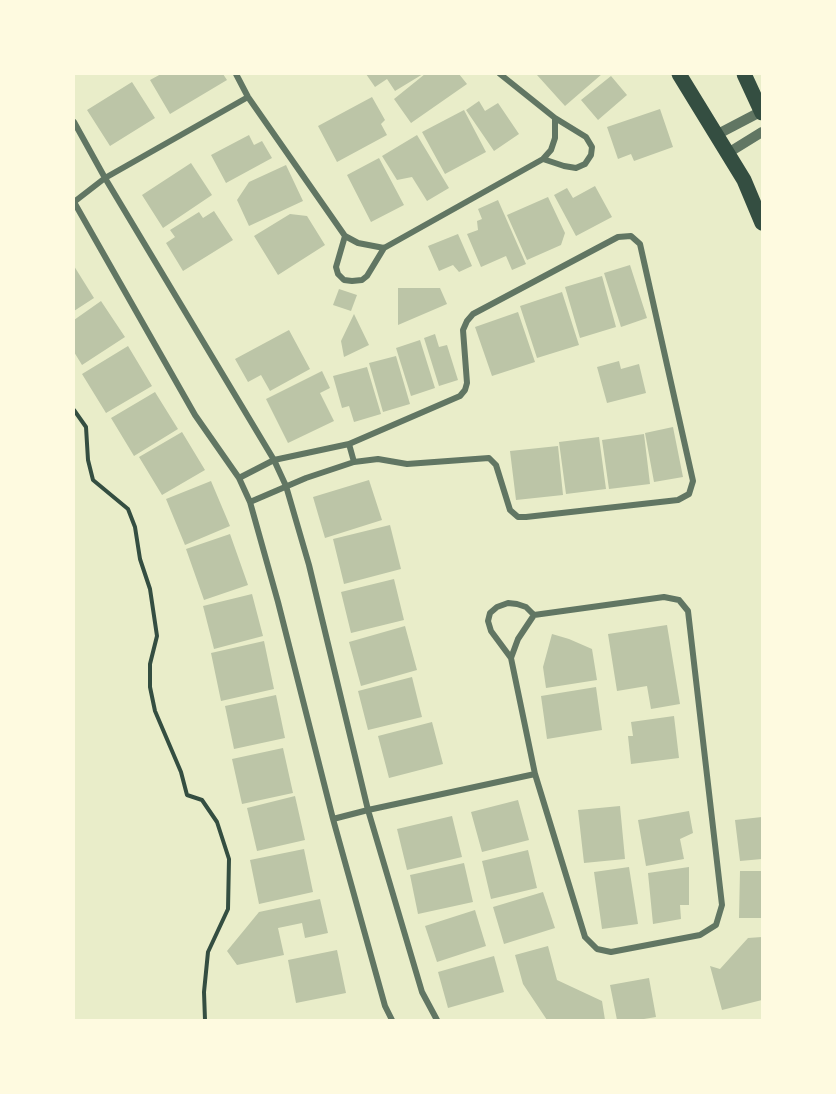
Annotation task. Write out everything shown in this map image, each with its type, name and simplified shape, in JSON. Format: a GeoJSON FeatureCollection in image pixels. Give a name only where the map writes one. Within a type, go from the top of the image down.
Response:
{"type":"FeatureCollection","features":[{"type":"Feature","properties":{"kind":"highway"},"geometry":{"type":"LineString","coordinates":[[680,74],[744,180],[762,223]]}},
{"type":"Feature","properties":{"kind":"highway"},"geometry":{"type":"LineString","coordinates":[[744,74],[759,113]]}},
{"type":"Feature","properties":{"kind":"street"},"geometry":{"type":"LineString","coordinates":[[236,74],[249,97],[345,236],[358,243],[384,248]]}},
{"type":"Feature","properties":{"kind":"street"},"geometry":{"type":"LineString","coordinates":[[500,74],[555,118],[586,137],[592,147],[591,155],[585,164],[576,168],[543,159]]}},
{"type":"Feature","properties":{"kind":"street"},"geometry":{"type":"LineString","coordinates":[[249,97],[105,178],[74,202],[195,415],[239,478],[250,502],[333,819],[385,1006],[392,1020]]}},
{"type":"Feature","properties":{"kind":"street"},"geometry":{"type":"LineString","coordinates":[[718,134],[759,113]]}},
{"type":"Feature","properties":{"kind":"street"},"geometry":{"type":"LineString","coordinates":[[345,236],[336,267],[338,274],[344,279],[362,280],[367,276],[384,248],[543,159],[551,150],[555,138],[555,118]]}},
{"type":"Feature","properties":{"kind":"street"},"geometry":{"type":"LineString","coordinates":[[74,122],[105,178],[274,460],[286,486],[309,565],[368,810],[422,992],[437,1020]]}},
{"type":"Feature","properties":{"kind":"street"},"geometry":{"type":"LineString","coordinates":[[728,153],[762,132]]}},
{"type":"Feature","properties":{"kind":"street"},"geometry":{"type":"LineString","coordinates":[[239,478],[274,460],[349,444],[460,396],[467,382],[463,330],[467,321],[474,314],[618,237],[631,236],[640,244],[693,481],[689,494],[678,500],[526,518],[518,517],[510,510],[496,465],[489,458],[406,464],[378,459],[354,462],[286,486],[250,502]]}},
{"type":"Feature","properties":{"kind":"street"},"geometry":{"type":"LineString","coordinates":[[349,444],[354,462]]}},
{"type":"Feature","properties":{"kind":"street"},"geometry":{"type":"LineString","coordinates":[[511,658],[518,639],[534,615],[664,597],[679,600],[688,611],[722,905],[716,925],[700,935],[611,952],[597,949],[585,937],[535,774],[511,658],[491,631],[488,621],[490,613],[497,607],[508,603],[526,607],[534,615]]}},
{"type":"Feature","properties":{"kind":"street"},"geometry":{"type":"LineString","coordinates":[[333,819],[535,774]]}},
{"type":"Feature","properties":{"kind":"path"},"geometry":{"type":"LineString","coordinates":[[74,410],[86,427],[88,460],[93,480],[128,509],[135,527],[140,560],[150,589],[157,636],[150,664],[150,687],[155,711],[181,772],[187,795],[202,800],[217,822],[229,859],[228,909],[208,952],[204,992],[205,1020]]}},
{"type":"Feature","properties":{"kind":"building"},"geometry":{"type":"Polygon","coordinates":[[[161,74],[223,74],[227,80],[170,114],[150,80],[161,74]]]}},
{"type":"Feature","properties":{"kind":"building"},"geometry":{"type":"Polygon","coordinates":[[[366,74],[423,74],[395,91],[387,79],[375,87],[366,74]]]}},
{"type":"Feature","properties":{"kind":"building"},"geometry":{"type":"Polygon","coordinates":[[[425,74],[459,74],[467,84],[411,123],[394,99],[425,74]]]}},
{"type":"Feature","properties":{"kind":"building"},"geometry":{"type":"Polygon","coordinates":[[[602,74],[565,106],[537,75],[602,74]]]}},
{"type":"Feature","properties":{"kind":"building"},"geometry":{"type":"Polygon","coordinates":[[[611,76],[627,95],[598,120],[581,100],[611,76]]]}},
{"type":"Feature","properties":{"kind":"building"},"geometry":{"type":"Polygon","coordinates":[[[132,82],[155,118],[110,146],[87,110],[132,82]]]}},
{"type":"Feature","properties":{"kind":"building"},"geometry":{"type":"Polygon","coordinates":[[[372,97],[385,120],[381,124],[387,135],[337,162],[318,126],[372,97]]]}},
{"type":"Feature","properties":{"kind":"building"},"geometry":{"type":"Polygon","coordinates":[[[479,101],[485,111],[498,103],[519,134],[494,151],[466,110],[479,101]]]}},
{"type":"Feature","properties":{"kind":"building"},"geometry":{"type":"Polygon","coordinates":[[[660,109],[673,147],[634,161],[631,154],[618,159],[607,127],[660,109]]]}},
{"type":"Feature","properties":{"kind":"building"},"geometry":{"type":"Polygon","coordinates":[[[464,110],[486,152],[445,174],[422,132],[464,110]]]}},
{"type":"Feature","properties":{"kind":"building"},"geometry":{"type":"Polygon","coordinates":[[[249,135],[254,145],[262,141],[272,158],[226,183],[211,155],[249,135]]]}},
{"type":"Feature","properties":{"kind":"building"},"geometry":{"type":"Polygon","coordinates":[[[417,135],[449,188],[427,201],[412,177],[397,180],[382,156],[417,135]]]}},
{"type":"Feature","properties":{"kind":"building"},"geometry":{"type":"Polygon","coordinates":[[[379,158],[404,205],[371,222],[347,175],[379,158]]]}},
{"type":"Feature","properties":{"kind":"building"},"geometry":{"type":"Polygon","coordinates":[[[191,163],[212,195],[163,228],[142,195],[191,163]]]}},
{"type":"Feature","properties":{"kind":"building"},"geometry":{"type":"Polygon","coordinates":[[[286,165],[303,201],[249,226],[237,200],[249,182],[286,165]]]}},
{"type":"Feature","properties":{"kind":"building"},"geometry":{"type":"Polygon","coordinates":[[[595,186],[612,217],[576,236],[554,195],[567,188],[573,198],[595,186]]]}},
{"type":"Feature","properties":{"kind":"building"},"geometry":{"type":"Polygon","coordinates":[[[548,197],[565,233],[561,245],[527,260],[507,215],[548,197]]]}},
{"type":"Feature","properties":{"kind":"building"},"geometry":{"type":"Polygon","coordinates":[[[498,200],[526,264],[512,270],[506,256],[481,267],[467,234],[478,230],[477,221],[482,219],[478,209],[498,200]]]}},
{"type":"Feature","properties":{"kind":"building"},"geometry":{"type":"Polygon","coordinates":[[[214,211],[233,240],[183,271],[166,243],[175,237],[170,230],[199,212],[203,218],[214,211]]]}},
{"type":"Feature","properties":{"kind":"building"},"geometry":{"type":"Polygon","coordinates":[[[290,214],[307,216],[325,245],[278,275],[254,236],[290,214]]]}},
{"type":"Feature","properties":{"kind":"building"},"geometry":{"type":"Polygon","coordinates":[[[458,234],[472,266],[459,272],[453,265],[439,271],[428,246],[458,234]]]}},
{"type":"Feature","properties":{"kind":"building"},"geometry":{"type":"Polygon","coordinates":[[[630,265],[647,318],[621,327],[604,273],[630,265]]]}},
{"type":"Feature","properties":{"kind":"building"},"geometry":{"type":"Polygon","coordinates":[[[74,266],[94,298],[74,311],[74,266]]]}},
{"type":"Feature","properties":{"kind":"building"},"geometry":{"type":"Polygon","coordinates":[[[602,276],[616,327],[580,338],[565,287],[602,276]]]}},
{"type":"Feature","properties":{"kind":"building"},"geometry":{"type":"Polygon","coordinates":[[[398,288],[440,288],[447,304],[398,325],[398,288]]]}},
{"type":"Feature","properties":{"kind":"building"},"geometry":{"type":"Polygon","coordinates":[[[339,289],[357,295],[351,311],[333,305],[339,289]]]}},
{"type":"Feature","properties":{"kind":"building"},"geometry":{"type":"Polygon","coordinates":[[[562,292],[579,345],[537,358],[520,306],[562,292]]]}},
{"type":"Feature","properties":{"kind":"building"},"geometry":{"type":"Polygon","coordinates":[[[101,301],[125,337],[82,365],[74,352],[74,320],[101,301]]]}},
{"type":"Feature","properties":{"kind":"building"},"geometry":{"type":"Polygon","coordinates":[[[518,312],[535,362],[492,376],[475,327],[518,312]]]}},
{"type":"Feature","properties":{"kind":"building"},"geometry":{"type":"Polygon","coordinates":[[[354,314],[369,345],[344,357],[341,341],[354,314]]]}},
{"type":"Feature","properties":{"kind":"building"},"geometry":{"type":"Polygon","coordinates":[[[289,330],[310,369],[270,391],[261,375],[248,382],[235,359],[289,330]]]}},
{"type":"Feature","properties":{"kind":"building"},"geometry":{"type":"Polygon","coordinates":[[[435,334],[439,347],[447,345],[458,380],[439,386],[424,338],[435,334]]]}},
{"type":"Feature","properties":{"kind":"building"},"geometry":{"type":"Polygon","coordinates":[[[420,340],[435,388],[411,396],[396,348],[420,340]]]}},
{"type":"Feature","properties":{"kind":"building"},"geometry":{"type":"Polygon","coordinates":[[[128,346],[152,386],[106,413],[82,374],[128,346]]]}},
{"type":"Feature","properties":{"kind":"building"},"geometry":{"type":"Polygon","coordinates":[[[396,356],[410,404],[383,412],[369,363],[396,356]]]}},
{"type":"Feature","properties":{"kind":"building"},"geometry":{"type":"Polygon","coordinates":[[[619,361],[621,369],[639,364],[646,393],[607,403],[597,367],[619,361]]]}},
{"type":"Feature","properties":{"kind":"building"},"geometry":{"type":"Polygon","coordinates":[[[367,367],[381,414],[354,422],[349,406],[342,408],[333,376],[367,367]]]}},
{"type":"Feature","properties":{"kind":"building"},"geometry":{"type":"Polygon","coordinates":[[[322,371],[330,388],[320,393],[334,421],[288,443],[266,399],[322,371]]]}},
{"type":"Feature","properties":{"kind":"building"},"geometry":{"type":"Polygon","coordinates":[[[155,392],[178,429],[134,456],[111,418],[155,392]]]}},
{"type":"Feature","properties":{"kind":"building"},"geometry":{"type":"Polygon","coordinates":[[[673,427],[683,477],[654,482],[645,433],[673,427]]]}},
{"type":"Feature","properties":{"kind":"building"},"geometry":{"type":"Polygon","coordinates":[[[182,432],[205,470],[162,495],[139,457],[182,432]]]}},
{"type":"Feature","properties":{"kind":"building"},"geometry":{"type":"Polygon","coordinates":[[[644,434],[650,484],[609,489],[602,440],[644,434]]]}},
{"type":"Feature","properties":{"kind":"building"},"geometry":{"type":"Polygon","coordinates":[[[599,437],[606,489],[566,494],[559,442],[599,437]]]}},
{"type":"Feature","properties":{"kind":"building"},"geometry":{"type":"Polygon","coordinates":[[[558,446],[563,495],[516,500],[510,451],[558,446]]]}},
{"type":"Feature","properties":{"kind":"building"},"geometry":{"type":"Polygon","coordinates":[[[369,480],[382,520],[325,538],[313,497],[369,480]]]}},
{"type":"Feature","properties":{"kind":"building"},"geometry":{"type":"Polygon","coordinates":[[[211,481],[230,526],[185,545],[166,499],[211,481]]]}},
{"type":"Feature","properties":{"kind":"building"},"geometry":{"type":"Polygon","coordinates":[[[390,525],[401,569],[344,584],[333,539],[390,525]]]}},
{"type":"Feature","properties":{"kind":"building"},"geometry":{"type":"Polygon","coordinates":[[[230,534],[248,585],[204,600],[186,549],[230,534]]]}},
{"type":"Feature","properties":{"kind":"building"},"geometry":{"type":"Polygon","coordinates":[[[394,579],[404,620],[351,633],[341,592],[394,579]]]}},
{"type":"Feature","properties":{"kind":"building"},"geometry":{"type":"Polygon","coordinates":[[[252,594],[263,636],[214,649],[203,606],[252,594]]]}},
{"type":"Feature","properties":{"kind":"building"},"geometry":{"type":"Polygon","coordinates":[[[667,625],[680,704],[651,709],[647,686],[617,691],[608,634],[667,625]]]}},
{"type":"Feature","properties":{"kind":"building"},"geometry":{"type":"Polygon","coordinates":[[[405,626],[417,670],[361,686],[349,642],[405,626]]]}},
{"type":"Feature","properties":{"kind":"building"},"geometry":{"type":"Polygon","coordinates":[[[552,634],[592,649],[597,680],[546,688],[543,667],[552,634]]]}},
{"type":"Feature","properties":{"kind":"building"},"geometry":{"type":"Polygon","coordinates":[[[264,641],[274,689],[221,701],[211,653],[264,641]]]}},
{"type":"Feature","properties":{"kind":"building"},"geometry":{"type":"Polygon","coordinates":[[[412,677],[422,717],[368,730],[358,691],[412,677]]]}},
{"type":"Feature","properties":{"kind":"building"},"geometry":{"type":"Polygon","coordinates":[[[596,687],[602,730],[547,739],[541,696],[596,687]]]}},
{"type":"Feature","properties":{"kind":"building"},"geometry":{"type":"Polygon","coordinates":[[[276,695],[285,738],[234,749],[225,706],[276,695]]]}},
{"type":"Feature","properties":{"kind":"building"},"geometry":{"type":"Polygon","coordinates":[[[674,716],[679,758],[631,764],[628,736],[633,736],[631,722],[674,716]]]}},
{"type":"Feature","properties":{"kind":"building"},"geometry":{"type":"Polygon","coordinates":[[[432,722],[443,764],[389,778],[378,736],[432,722]]]}},
{"type":"Feature","properties":{"kind":"building"},"geometry":{"type":"Polygon","coordinates":[[[283,748],[293,793],[242,804],[232,759],[283,748]]]}},
{"type":"Feature","properties":{"kind":"building"},"geometry":{"type":"Polygon","coordinates":[[[295,796],[305,840],[257,851],[247,808],[295,796]]]}},
{"type":"Feature","properties":{"kind":"building"},"geometry":{"type":"Polygon","coordinates":[[[518,800],[529,840],[482,852],[471,812],[518,800]]]}},
{"type":"Feature","properties":{"kind":"building"},"geometry":{"type":"Polygon","coordinates":[[[620,806],[625,859],[584,863],[578,810],[620,806]]]}},
{"type":"Feature","properties":{"kind":"building"},"geometry":{"type":"Polygon","coordinates":[[[689,811],[693,833],[680,839],[684,859],[646,866],[638,820],[689,811]]]}},
{"type":"Feature","properties":{"kind":"building"},"geometry":{"type":"Polygon","coordinates":[[[452,816],[462,857],[407,870],[397,829],[452,816]]]}},
{"type":"Feature","properties":{"kind":"building"},"geometry":{"type":"Polygon","coordinates":[[[762,817],[762,859],[740,861],[735,820],[762,817]]]}},
{"type":"Feature","properties":{"kind":"building"},"geometry":{"type":"Polygon","coordinates":[[[304,849],[313,892],[259,904],[250,860],[304,849]]]}},
{"type":"Feature","properties":{"kind":"building"},"geometry":{"type":"Polygon","coordinates":[[[528,850],[537,888],[491,899],[482,861],[528,850]]]}},
{"type":"Feature","properties":{"kind":"building"},"geometry":{"type":"Polygon","coordinates":[[[464,863],[473,902],[418,914],[410,875],[464,863]]]}},
{"type":"Feature","properties":{"kind":"building"},"geometry":{"type":"Polygon","coordinates":[[[629,867],[638,924],[602,929],[594,872],[629,867]]]}},
{"type":"Feature","properties":{"kind":"building"},"geometry":{"type":"Polygon","coordinates":[[[689,867],[689,905],[680,905],[681,919],[653,924],[648,873],[689,867]]]}},
{"type":"Feature","properties":{"kind":"building"},"geometry":{"type":"Polygon","coordinates":[[[740,871],[762,871],[762,918],[739,918],[740,871]]]}},
{"type":"Feature","properties":{"kind":"building"},"geometry":{"type":"Polygon","coordinates":[[[543,892],[555,928],[504,944],[493,907],[543,892]]]}},
{"type":"Feature","properties":{"kind":"building"},"geometry":{"type":"Polygon","coordinates":[[[320,899],[328,933],[305,938],[302,923],[278,928],[284,955],[237,965],[227,951],[259,912],[320,899]]]}},
{"type":"Feature","properties":{"kind":"building"},"geometry":{"type":"Polygon","coordinates":[[[475,910],[486,946],[437,962],[425,926],[475,910]]]}},
{"type":"Feature","properties":{"kind":"building"},"geometry":{"type":"Polygon","coordinates":[[[762,937],[762,1000],[722,1010],[710,966],[720,969],[748,938],[762,937]]]}},
{"type":"Feature","properties":{"kind":"building"},"geometry":{"type":"Polygon","coordinates":[[[548,946],[557,980],[602,1001],[605,1020],[547,1020],[523,984],[515,955],[548,946]]]}},
{"type":"Feature","properties":{"kind":"building"},"geometry":{"type":"Polygon","coordinates":[[[337,950],[346,993],[296,1003],[288,960],[337,950]]]}},
{"type":"Feature","properties":{"kind":"building"},"geometry":{"type":"Polygon","coordinates":[[[494,956],[504,992],[448,1008],[438,972],[494,956]]]}},
{"type":"Feature","properties":{"kind":"building"},"geometry":{"type":"Polygon","coordinates":[[[649,978],[656,1017],[617,1020],[610,985],[649,978]]]}}]}
